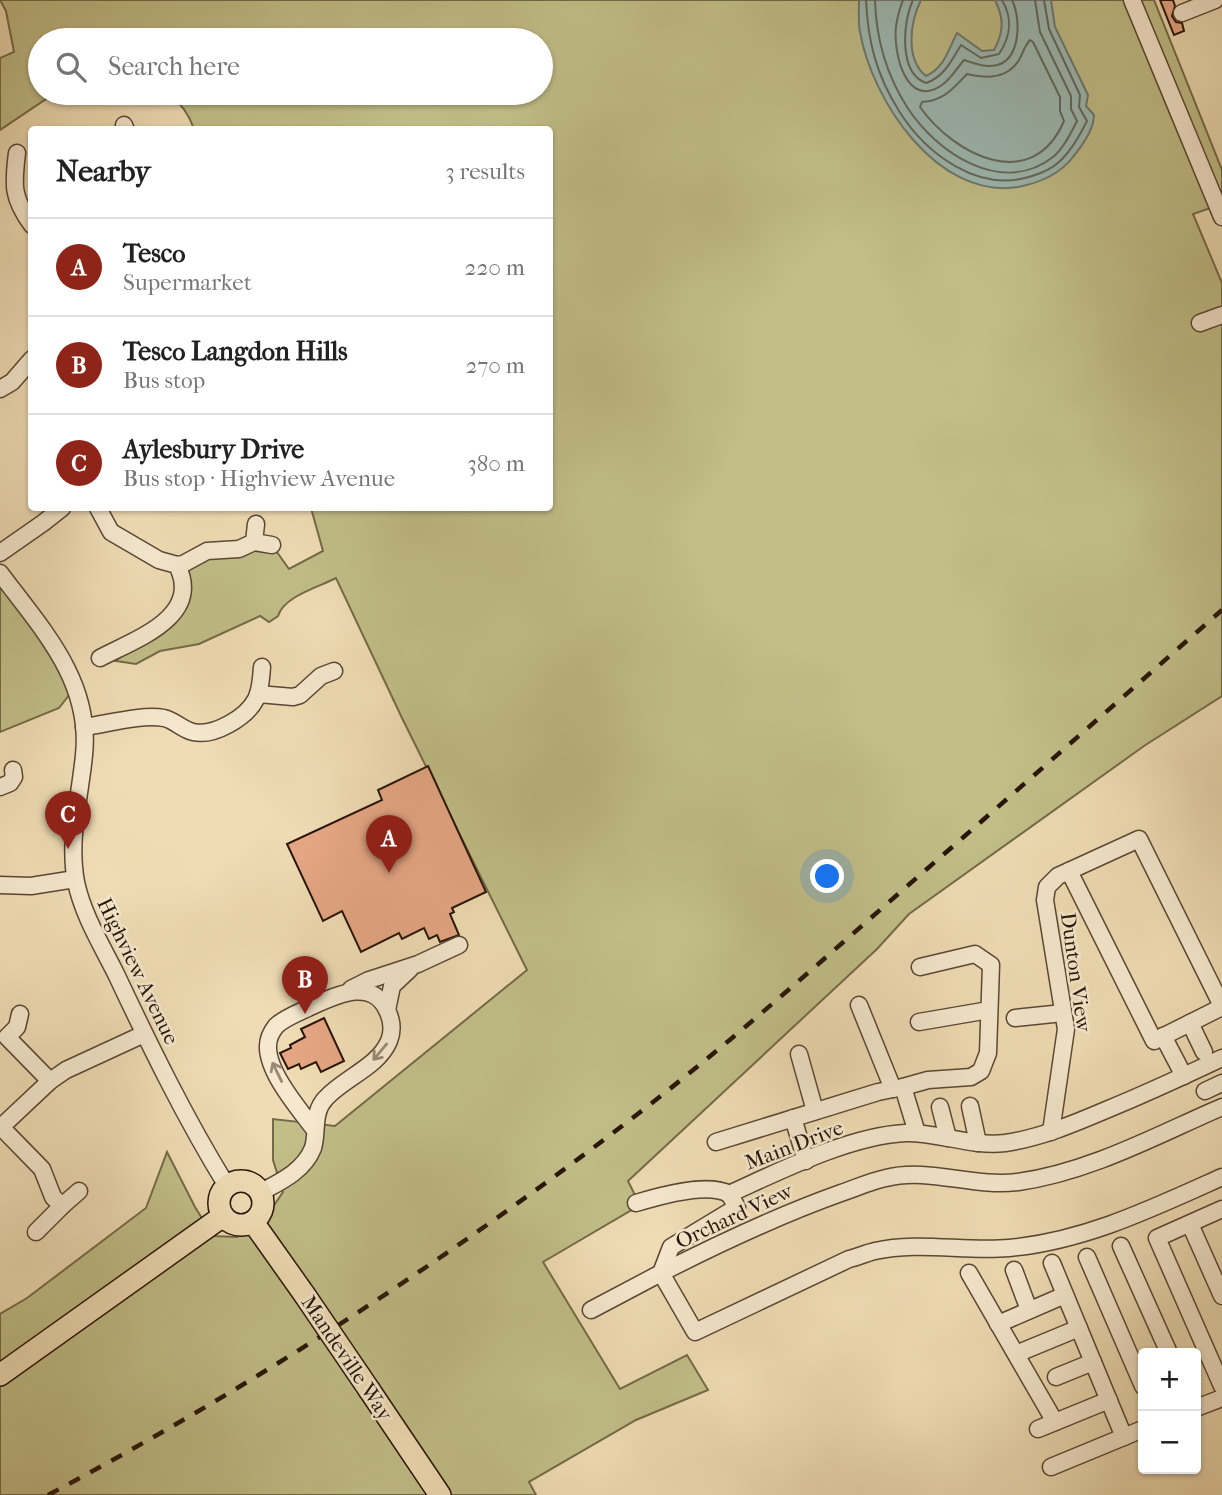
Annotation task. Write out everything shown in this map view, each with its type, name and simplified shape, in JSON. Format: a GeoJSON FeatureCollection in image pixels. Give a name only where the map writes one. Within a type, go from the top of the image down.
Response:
{"type":"FeatureCollection","features":[{"type":"Feature","properties":{"kind":"main road"},"geometry":{"type":"LineString","coordinates":[[245,1181],[261,1192],[263,1208],[253,1222],[241,1225],[231,1223],[223,1216],[219,1199],[227,1186],[245,1181]]}},
{"type":"Feature","properties":{"kind":"main road"},"geometry":{"type":"LineString","coordinates":[[0,1375],[223,1216]]}},
{"type":"Feature","properties":{"kind":"main road","name":"Mandeville Way"},"geometry":{"type":"LineString","coordinates":[[253,1222],[440,1495]]}},
{"type":"Feature","properties":{"kind":"street"},"geometry":{"type":"LineString","coordinates":[[1132,0],[1222,215]]}},
{"type":"Feature","properties":{"kind":"street"},"geometry":{"type":"LineString","coordinates":[[1182,13],[1216,0]]}},
{"type":"Feature","properties":{"kind":"street"},"geometry":{"type":"LineString","coordinates":[[17,153],[7,175],[18,205],[28,219]]}},
{"type":"Feature","properties":{"kind":"street"},"geometry":{"type":"LineString","coordinates":[[1200,323],[1222,316]]}},
{"type":"Feature","properties":{"kind":"street"},"geometry":{"type":"LineString","coordinates":[[0,389],[12,382],[28,364]]}},
{"type":"Feature","properties":{"kind":"street"},"geometry":{"type":"LineString","coordinates":[[0,552],[57,511]]}},
{"type":"Feature","properties":{"kind":"street"},"geometry":{"type":"LineString","coordinates":[[100,511],[117,536],[159,560],[177,565],[208,551],[239,549],[254,542],[272,545]]}},
{"type":"Feature","properties":{"kind":"street"},"geometry":{"type":"LineString","coordinates":[[254,542],[256,524]]}},
{"type":"Feature","properties":{"kind":"street"},"geometry":{"type":"LineString","coordinates":[[100,658],[170,620],[177,609],[184,586],[183,576],[177,565]]}},
{"type":"Feature","properties":{"kind":"street","name":"Highview Avenue"},"geometry":{"type":"LineString","coordinates":[[0,573],[68,668],[80,698],[84,755],[73,843],[75,879],[86,916],[144,1034],[227,1186]]}},
{"type":"Feature","properties":{"kind":"street"},"geometry":{"type":"LineString","coordinates":[[84,727],[129,720],[164,719],[203,734],[223,727],[249,709],[258,694],[262,667]]}},
{"type":"Feature","properties":{"kind":"street"},"geometry":{"type":"LineString","coordinates":[[258,694],[293,697],[300,695],[314,681],[334,671]]}},
{"type":"Feature","properties":{"kind":"street"},"geometry":{"type":"LineString","coordinates":[[0,787],[14,777],[13,770]]}},
{"type":"Feature","properties":{"kind":"street","name":"Dunton View"},"geometry":{"type":"LineString","coordinates":[[1051,1132],[1065,1042],[1045,900],[1047,887],[1058,876],[1139,839],[1222,1007],[1154,1041],[1069,871]]}},
{"type":"Feature","properties":{"kind":"street"},"geometry":{"type":"LineString","coordinates":[[0,885],[31,886],[75,879]]}},
{"type":"Feature","properties":{"kind":"street"},"geometry":{"type":"LineString","coordinates":[[314,1129],[286,1091],[270,1058],[268,1046],[276,1025],[369,980],[418,964],[459,945]]}},
{"type":"Feature","properties":{"kind":"street"},"geometry":{"type":"LineString","coordinates":[[716,1142],[898,1088],[928,1080],[971,1076],[981,1070],[988,1053],[991,965],[975,954],[920,967]]}},
{"type":"Feature","properties":{"kind":"street"},"geometry":{"type":"LineString","coordinates":[[387,1010],[392,986],[402,974],[418,964]]}},
{"type":"Feature","properties":{"kind":"street"},"geometry":{"type":"LineString","coordinates":[[261,1192],[291,1175],[304,1162],[313,1148],[318,1112],[325,1098],[384,1051],[390,1038],[392,1023],[381,1000],[366,991],[345,992]]}},
{"type":"Feature","properties":{"kind":"street"},"geometry":{"type":"LineString","coordinates":[[859,1005],[917,1133]]}},
{"type":"Feature","properties":{"kind":"street"},"geometry":{"type":"LineString","coordinates":[[919,1022],[989,1010]]}},
{"type":"Feature","properties":{"kind":"street"},"geometry":{"type":"LineString","coordinates":[[1015,1018],[1063,1013]]}},
{"type":"Feature","properties":{"kind":"street"},"geometry":{"type":"LineString","coordinates":[[20,1014],[17,1027],[4,1040],[50,1081]]}},
{"type":"Feature","properties":{"kind":"street"},"geometry":{"type":"LineString","coordinates":[[1190,1023],[1204,1052]]}},
{"type":"Feature","properties":{"kind":"street"},"geometry":{"type":"LineString","coordinates":[[62,1206],[53,1196],[42,1169],[1,1127],[50,1081],[66,1070],[144,1034]]}},
{"type":"Feature","properties":{"kind":"street","name":"Dunton View"},"geometry":{"type":"LineString","coordinates":[[1164,1036],[1184,1076]]}},
{"type":"Feature","properties":{"kind":"street"},"geometry":{"type":"LineString","coordinates":[[799,1054],[815,1111]]}},
{"type":"Feature","properties":{"kind":"street","name":"Main Drive"},"geometry":{"type":"LineString","coordinates":[[661,1273],[671,1247],[737,1207],[729,1194],[806,1161],[883,1136],[917,1133],[978,1143],[1002,1143],[1051,1132],[1222,1058]]}},
{"type":"Feature","properties":{"kind":"street"},"geometry":{"type":"LineString","coordinates":[[1205,1091],[1222,1083]]}},
{"type":"Feature","properties":{"kind":"street"},"geometry":{"type":"LineString","coordinates":[[970,1106],[978,1143]]}},
{"type":"Feature","properties":{"kind":"street"},"geometry":{"type":"LineString","coordinates":[[940,1107],[948,1138]]}},
{"type":"Feature","properties":{"kind":"street","name":"Orchard View"},"geometry":{"type":"LineString","coordinates":[[1222,1107],[1103,1159],[1049,1176],[1017,1182],[986,1183],[912,1175],[887,1177],[813,1203],[723,1241],[661,1273],[695,1332],[849,1259],[876,1251],[916,1247],[1008,1248],[1060,1240],[1108,1226],[1222,1177]]}},
{"type":"Feature","properties":{"kind":"street"},"geometry":{"type":"LineString","coordinates":[[793,1118],[806,1161]]}},
{"type":"Feature","properties":{"kind":"street"},"geometry":{"type":"LineString","coordinates":[[636,1203],[659,1196],[717,1188],[729,1194]]}},
{"type":"Feature","properties":{"kind":"street"},"geometry":{"type":"LineString","coordinates":[[36,1232],[79,1191]]}},
{"type":"Feature","properties":{"kind":"street"},"geometry":{"type":"LineString","coordinates":[[1222,1209],[1157,1238],[1222,1386]]}},
{"type":"Feature","properties":{"kind":"street"},"geometry":{"type":"LineString","coordinates":[[1191,1224],[1222,1296]]}},
{"type":"Feature","properties":{"kind":"street"},"geometry":{"type":"LineString","coordinates":[[1121,1246],[1167,1348]]}},
{"type":"Feature","properties":{"kind":"street"},"geometry":{"type":"LineString","coordinates":[[1087,1257],[1138,1374]]}},
{"type":"Feature","properties":{"kind":"street"},"geometry":{"type":"LineString","coordinates":[[1052,1264],[1124,1437]]}},
{"type":"Feature","properties":{"kind":"street"},"geometry":{"type":"LineString","coordinates":[[1014,1270],[1029,1310]]}},
{"type":"Feature","properties":{"kind":"street"},"geometry":{"type":"LineString","coordinates":[[590,1310],[661,1273]]}},
{"type":"Feature","properties":{"kind":"street"},"geometry":{"type":"LineString","coordinates":[[969,1273],[1055,1422]]}},
{"type":"Feature","properties":{"kind":"street"},"geometry":{"type":"LineString","coordinates":[[998,1324],[1065,1295]]}},
{"type":"Feature","properties":{"kind":"street"},"geometry":{"type":"LineString","coordinates":[[1016,1354],[1079,1328]]}},
{"type":"Feature","properties":{"kind":"street"},"geometry":{"type":"LineString","coordinates":[[1056,1377],[1093,1362]]}},
{"type":"Feature","properties":{"kind":"street"},"geometry":{"type":"LineString","coordinates":[[1201,1406],[1222,1398]]}},
{"type":"Feature","properties":{"kind":"street"},"geometry":{"type":"LineString","coordinates":[[1038,1429],[1109,1400]]}},
{"type":"Feature","properties":{"kind":"street"},"geometry":{"type":"LineString","coordinates":[[1051,1466],[1138,1431]]}},
{"type":"Feature","properties":{"kind":"shaded area"},"geometry":{"type":"Polygon","coordinates":[[[0,0],[1154,0],[1222,170],[1222,204],[1193,214],[1222,283],[1222,696],[1144,746],[909,914],[877,949],[628,1181],[640,1205],[543,1262],[620,1389],[687,1355],[708,1390],[636,1420],[529,1482],[536,1495],[0,1495],[0,1314],[27,1298],[146,1208],[167,1152],[213,1236],[237,1237],[266,1217],[283,1192],[273,1160],[273,1119],[335,1126],[527,970],[336,578],[287,603],[278,616],[269,622],[260,616],[199,644],[160,651],[136,664],[116,661],[133,640],[169,619],[190,559],[272,545],[289,569],[323,551],[312,511],[553,511],[553,126],[193,126],[180,105],[553,105],[553,28],[28,28],[28,105],[37,105],[0,130],[0,58],[14,52],[6,11],[0,0]]]}},
{"type":"Feature","properties":{"kind":"shaded area"},"geometry":{"type":"Polygon","coordinates":[[[0,580],[76,686],[59,708],[0,732],[0,580]]]}},
{"type":"Feature","properties":{"kind":"water"},"geometry":{"type":"Polygon","coordinates":[[[859,0],[921,0],[914,19],[911,40],[915,60],[926,76],[942,63],[957,33],[982,51],[994,50],[1002,25],[995,0],[1051,0],[1055,27],[1088,95],[1086,106],[1094,115],[1084,143],[1062,168],[1048,177],[1026,185],[989,187],[961,178],[936,162],[894,115],[878,87],[867,59],[859,28],[859,0]]]}},
{"type":"Feature","properties":{"kind":"building"},"geometry":{"type":"Polygon","coordinates":[[[1160,0],[1173,0],[1175,6],[1172,16],[1176,22],[1182,23],[1184,31],[1174,35],[1160,0]]]}},
{"type":"Feature","properties":{"kind":"building"},"geometry":{"type":"Polygon","coordinates":[[[428,766],[486,892],[452,908],[454,912],[450,914],[459,935],[440,942],[437,935],[429,939],[424,928],[402,939],[399,933],[361,952],[342,911],[323,921],[287,844],[382,800],[378,790],[428,766]]]}},
{"type":"Feature","properties":{"kind":"building"},"geometry":{"type":"Polygon","coordinates":[[[324,1018],[344,1061],[321,1072],[316,1062],[301,1069],[299,1064],[288,1069],[280,1053],[305,1037],[301,1029],[324,1018]]]}},
{"type":"Feature","properties":{"kind":"railway"},"geometry":{"type":"LineString","coordinates":[[48,1495],[202,1409],[352,1316],[569,1166],[707,1059],[774,1003],[1222,610]]}},
{"type":"Feature","properties":{"kind":"place","name":"Aylesbury Drive"},"geometry":{"type":"Point","coordinates":[68,849]}},
{"type":"Feature","properties":{"kind":"place","name":"Tesco"},"geometry":{"type":"Point","coordinates":[389,873]}},
{"type":"Feature","properties":{"kind":"place","name":"Tesco Langdon Hills"},"geometry":{"type":"Point","coordinates":[305,1014]}}]}
